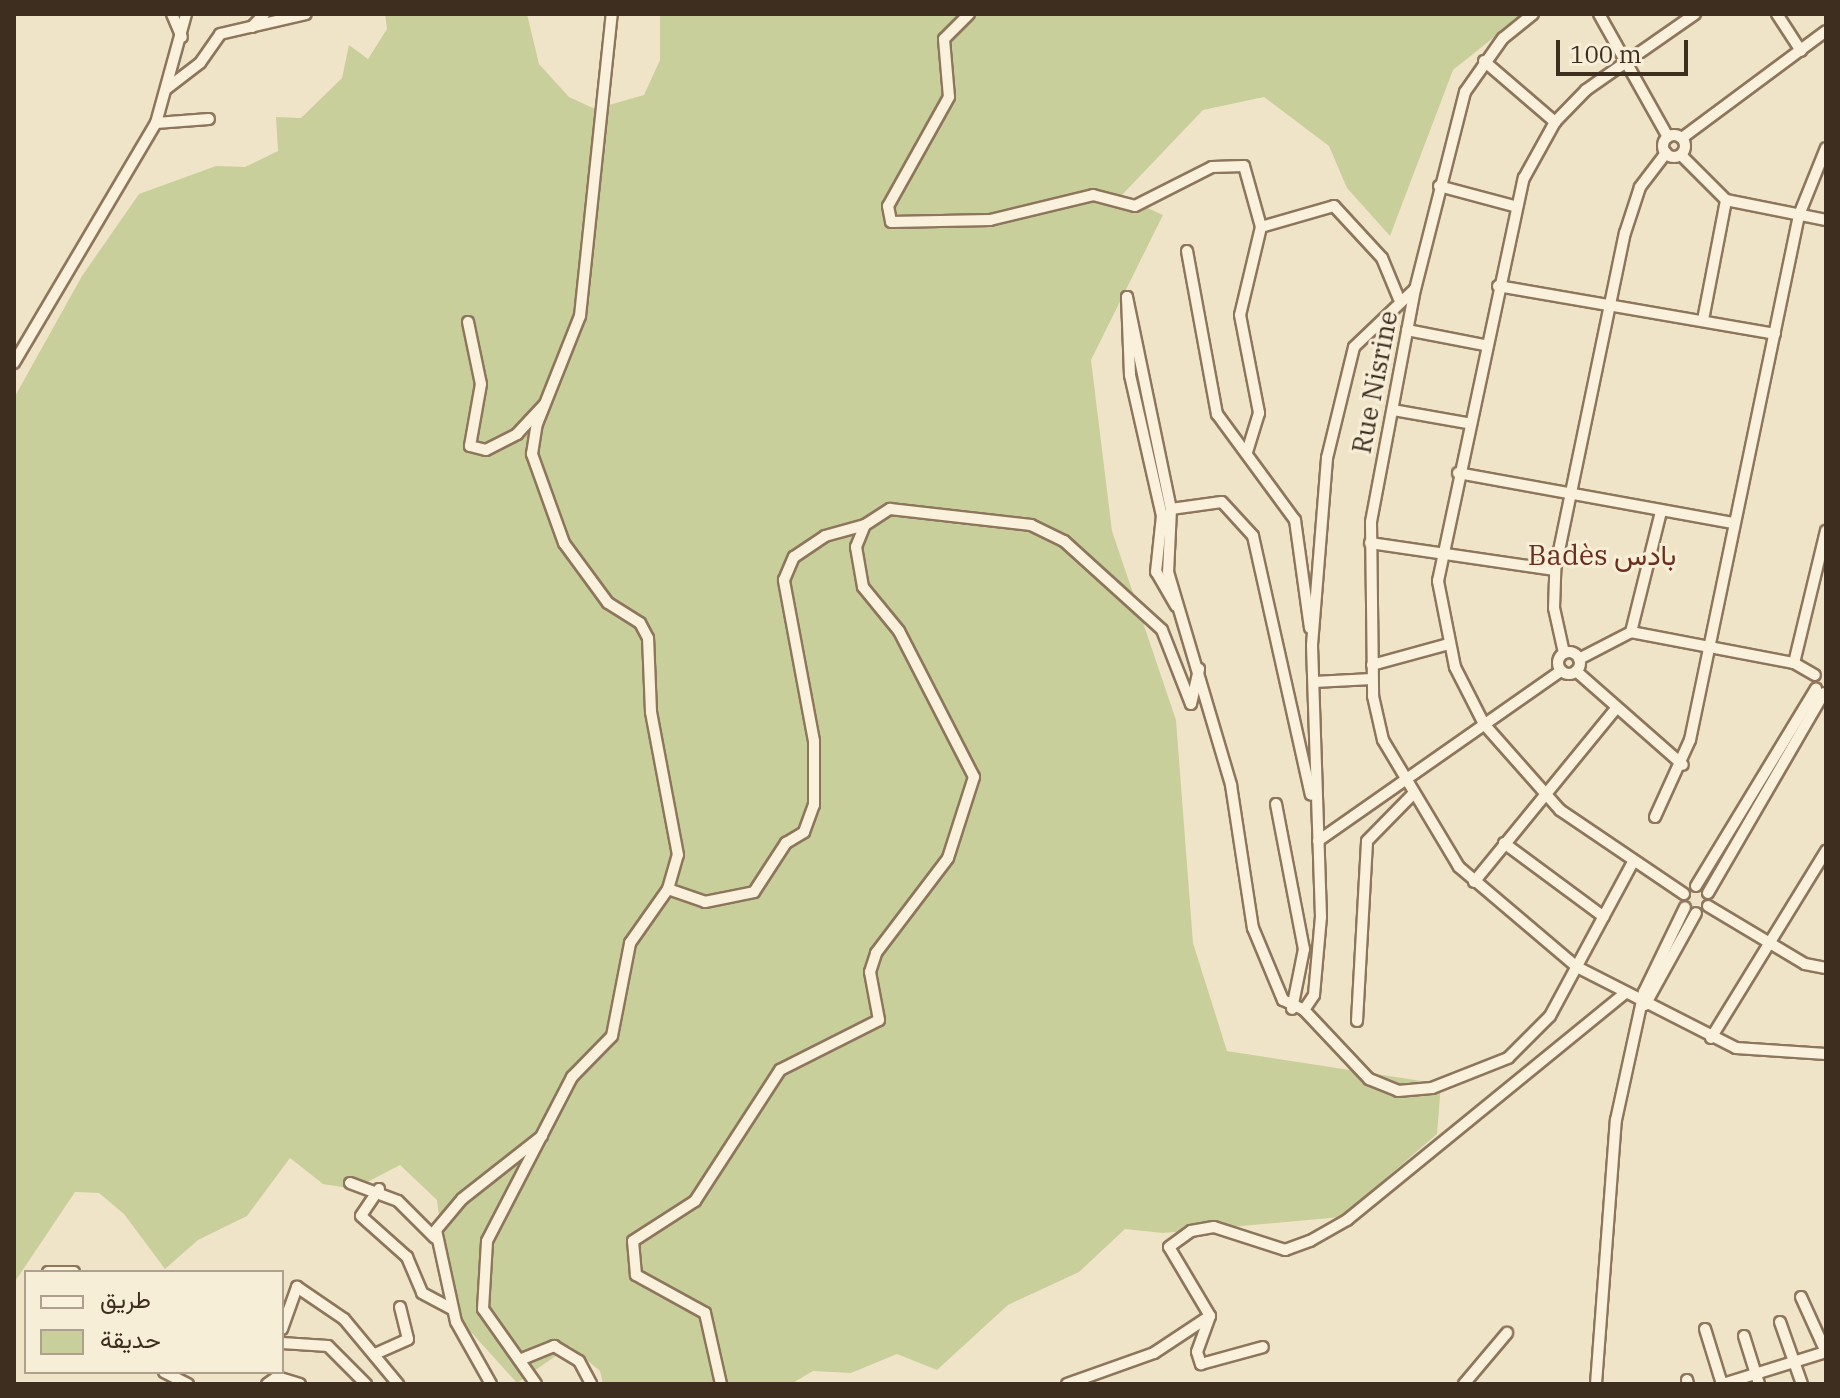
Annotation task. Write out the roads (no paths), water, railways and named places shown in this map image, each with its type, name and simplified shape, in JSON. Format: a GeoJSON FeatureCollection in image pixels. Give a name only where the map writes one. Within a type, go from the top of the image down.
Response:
{"type":"FeatureCollection","features":[{"type":"Feature","properties":{"kind":"street"},"geometry":{"type":"LineString","coordinates":[[172,14],[182,37]]}},
{"type":"Feature","properties":{"kind":"street"},"geometry":{"type":"LineString","coordinates":[[14,363],[156,123],[186,14]]}},
{"type":"Feature","properties":{"kind":"street"},"geometry":{"type":"LineString","coordinates":[[252,27],[264,14]]}},
{"type":"Feature","properties":{"kind":"street"},"geometry":{"type":"LineString","coordinates":[[166,89],[200,63],[216,36],[306,14]]}},
{"type":"Feature","properties":{"kind":"street"},"geometry":{"type":"LineString","coordinates":[[536,1384],[522,1359],[483,1309],[487,1241],[547,1132],[572,1077],[612,1036],[630,943],[668,889],[678,855],[651,712],[648,638],[640,623],[608,603],[564,543],[532,454],[545,403],[574,340],[588,268],[612,14]]}},
{"type":"Feature","properties":{"kind":"street"},"geometry":{"type":"LineString","coordinates":[[969,14],[944,39],[951,87],[888,206],[894,224],[1032,214],[1093,195],[1135,206],[1231,162],[1248,170],[1261,227],[1240,315],[1259,413],[1247,452]]}},
{"type":"Feature","properties":{"kind":"street","name":"Rue Nisrine"},"geometry":{"type":"LineString","coordinates":[[1533,14],[1484,61],[1455,119],[1415,289],[1370,543],[1372,679],[1387,754],[1474,882],[1577,967],[1711,1038],[1777,1056],[1826,1054]]}},
{"type":"Feature","properties":{"kind":"street"},"geometry":{"type":"LineString","coordinates":[[1561,671],[1564,653],[1555,570],[1575,495],[1632,207],[1666,153],[1668,137],[1599,14]]}},
{"type":"Feature","properties":{"kind":"street"},"geometry":{"type":"LineString","coordinates":[[1684,894],[1633,862],[1542,791],[1484,724],[1449,644],[1440,555],[1514,206],[1555,122],[1626,61],[1695,14]]}},
{"type":"Feature","properties":{"kind":"street"},"geometry":{"type":"LineString","coordinates":[[1777,14],[1801,51]]}},
{"type":"Feature","properties":{"kind":"street"},"geometry":{"type":"LineString","coordinates":[[1668,137],[1682,138],[1826,31]]}},
{"type":"Feature","properties":{"kind":"street"},"geometry":{"type":"LineString","coordinates":[[1484,61],[1555,122]]}},
{"type":"Feature","properties":{"kind":"street"},"geometry":{"type":"LineString","coordinates":[[156,123],[209,119]]}},
{"type":"Feature","properties":{"kind":"street"},"geometry":{"type":"LineString","coordinates":[[1681,155],[1682,138]]}},
{"type":"Feature","properties":{"kind":"street"},"geometry":{"type":"LineString","coordinates":[[1655,817],[1683,765],[1799,215],[1826,148]]}},
{"type":"Feature","properties":{"kind":"street"},"geometry":{"type":"LineString","coordinates":[[1666,153],[1681,155],[1726,200],[1826,220]]}},
{"type":"Feature","properties":{"kind":"street"},"geometry":{"type":"LineString","coordinates":[[1439,186],[1514,206]]}},
{"type":"Feature","properties":{"kind":"street"},"geometry":{"type":"LineString","coordinates":[[1703,320],[1726,200]]}},
{"type":"Feature","properties":{"kind":"street"},"geometry":{"type":"LineString","coordinates":[[1261,227],[1334,206],[1382,258],[1399,299]]}},
{"type":"Feature","properties":{"kind":"street"},"geometry":{"type":"LineString","coordinates":[[1187,251],[1215,405],[1295,520],[1312,645],[1321,917],[1314,995],[1298,1010]]}},
{"type":"Feature","properties":{"kind":"street"},"geometry":{"type":"LineString","coordinates":[[1498,286],[1612,303],[1775,334]]}},
{"type":"Feature","properties":{"kind":"street"},"geometry":{"type":"LineString","coordinates":[[1312,645],[1327,458],[1342,383],[1354,347],[1399,299],[1415,289]]}},
{"type":"Feature","properties":{"kind":"street"},"geometry":{"type":"LineString","coordinates":[[1176,606],[1156,572],[1162,516],[1130,375],[1127,297],[1171,509],[1167,560],[1176,606],[1199,669],[1231,785],[1253,928],[1298,1010],[1369,1079],[1398,1091],[1432,1088],[1508,1058],[1550,1016],[1633,862]]}},
{"type":"Feature","properties":{"kind":"street"},"geometry":{"type":"LineString","coordinates":[[468,322],[481,384],[470,446],[486,450],[517,434],[545,403]]}},
{"type":"Feature","properties":{"kind":"street"},"geometry":{"type":"LineString","coordinates":[[1407,330],[1484,345]]}},
{"type":"Feature","properties":{"kind":"street"},"geometry":{"type":"LineString","coordinates":[[1393,410],[1467,423]]}},
{"type":"Feature","properties":{"kind":"street"},"geometry":{"type":"LineString","coordinates":[[1458,473],[1734,523]]}},
{"type":"Feature","properties":{"kind":"street"},"geometry":{"type":"LineString","coordinates":[[1171,509],[1222,502],[1253,536],[1317,824]]}},
{"type":"Feature","properties":{"kind":"street"},"geometry":{"type":"LineString","coordinates":[[668,889],[705,902],[754,892],[786,843],[804,832],[814,805],[814,741],[784,580],[794,557],[825,536],[865,525],[890,509],[1031,525],[1064,541],[1162,630],[1191,704],[1199,669]]}},
{"type":"Feature","properties":{"kind":"street"},"geometry":{"type":"LineString","coordinates":[[1631,632],[1661,512]]}},
{"type":"Feature","properties":{"kind":"street"},"geometry":{"type":"LineString","coordinates":[[721,1384],[717,1339],[705,1313],[636,1275],[633,1241],[695,1201],[780,1070],[879,1020],[870,972],[876,953],[904,907],[941,870],[974,777],[899,631],[863,587],[856,547],[865,525]]}},
{"type":"Feature","properties":{"kind":"street"},"geometry":{"type":"LineString","coordinates":[[1794,663],[1826,531]]}},
{"type":"Feature","properties":{"kind":"street"},"geometry":{"type":"LineString","coordinates":[[1370,543],[1555,570]]}},
{"type":"Feature","properties":{"kind":"street"},"geometry":{"type":"LineString","coordinates":[[1576,671],[1579,659],[1631,632],[1794,663],[1815,675],[1822,692]]}},
{"type":"Feature","properties":{"kind":"street"},"geometry":{"type":"LineString","coordinates":[[1372,665],[1449,644]]}},
{"type":"Feature","properties":{"kind":"street"},"geometry":{"type":"LineString","coordinates":[[1564,653],[1579,659]]}},
{"type":"Feature","properties":{"kind":"street"},"geometry":{"type":"LineString","coordinates":[[1815,675],[1826,668]]}},
{"type":"Feature","properties":{"kind":"street"},"geometry":{"type":"LineString","coordinates":[[1318,841],[1406,783],[1561,671],[1576,671],[1615,710],[1683,765]]}},
{"type":"Feature","properties":{"kind":"street"},"geometry":{"type":"LineString","coordinates":[[1314,682],[1372,679]]}},
{"type":"Feature","properties":{"kind":"street"},"geometry":{"type":"LineString","coordinates":[[1684,894],[1696,886],[1746,803],[1822,692]]}},
{"type":"Feature","properties":{"kind":"street"},"geometry":{"type":"LineString","coordinates":[[1708,906],[1708,893],[1822,692]]}},
{"type":"Feature","properties":{"kind":"street"},"geometry":{"type":"LineString","coordinates":[[1474,882],[1542,791],[1615,710]]}},
{"type":"Feature","properties":{"kind":"street"},"geometry":{"type":"LineString","coordinates":[[1357,1021],[1367,841],[1412,795]]}},
{"type":"Feature","properties":{"kind":"street"},"geometry":{"type":"LineString","coordinates":[[1746,803],[1757,810]]}},
{"type":"Feature","properties":{"kind":"street"},"geometry":{"type":"LineString","coordinates":[[1276,804],[1304,949],[1298,1010]]}},
{"type":"Feature","properties":{"kind":"street"},"geometry":{"type":"LineString","coordinates":[[1504,843],[1604,917]]}},
{"type":"Feature","properties":{"kind":"street"},"geometry":{"type":"LineString","coordinates":[[1711,1038],[1826,851]]}},
{"type":"Feature","properties":{"kind":"street"},"geometry":{"type":"LineString","coordinates":[[1696,886],[1708,893]]}},
{"type":"Feature","properties":{"kind":"street"},"geometry":{"type":"LineString","coordinates":[[1645,1005],[1644,992],[1685,907],[1684,894]]}},
{"type":"Feature","properties":{"kind":"street"},"geometry":{"type":"LineString","coordinates":[[1708,906],[1769,942],[1826,968]]}},
{"type":"Feature","properties":{"kind":"street"},"geometry":{"type":"LineString","coordinates":[[1596,1384],[1616,1120],[1645,1005],[1696,913],[1708,906]]}},
{"type":"Feature","properties":{"kind":"street"},"geometry":{"type":"LineString","coordinates":[[1685,907],[1696,913]]}},
{"type":"Feature","properties":{"kind":"street"},"geometry":{"type":"LineString","coordinates":[[1210,1316],[1169,1247],[1201,1226],[1261,1247],[1285,1250],[1310,1241],[1356,1213],[1624,994]]}},
{"type":"Feature","properties":{"kind":"street"},"geometry":{"type":"LineString","coordinates":[[435,1238],[462,1199],[547,1132]]}},
{"type":"Feature","properties":{"kind":"street"},"geometry":{"type":"LineString","coordinates":[[350,1183],[379,1189],[435,1238],[452,1309],[491,1384]]}},
{"type":"Feature","properties":{"kind":"street"},"geometry":{"type":"LineString","coordinates":[[379,1189],[361,1216],[407,1257],[422,1293],[452,1309]]}},
{"type":"Feature","properties":{"kind":"street"},"geometry":{"type":"LineString","coordinates":[[284,1323],[297,1287],[344,1319],[398,1384]]}},
{"type":"Feature","properties":{"kind":"street"},"geometry":{"type":"LineString","coordinates":[[1705,1329],[1723,1384],[1758,1379],[1793,1362],[1826,1352],[1801,1297]]}},
{"type":"Feature","properties":{"kind":"street"},"geometry":{"type":"LineString","coordinates":[[375,1354],[408,1339],[400,1307]]}},
{"type":"Feature","properties":{"kind":"street"},"geometry":{"type":"LineString","coordinates":[[1210,1316],[1197,1352],[1201,1364],[1263,1347]]}},
{"type":"Feature","properties":{"kind":"street"},"geometry":{"type":"LineString","coordinates":[[1067,1384],[1154,1353],[1210,1316]]}},
{"type":"Feature","properties":{"kind":"street"},"geometry":{"type":"LineString","coordinates":[[1780,1322],[1802,1384]]}},
{"type":"Feature","properties":{"kind":"street"},"geometry":{"type":"LineString","coordinates":[[1464,1384],[1507,1333]]}},
{"type":"Feature","properties":{"kind":"street"},"geometry":{"type":"LineString","coordinates":[[1744,1336],[1758,1379]]}},
{"type":"Feature","properties":{"kind":"street"},"geometry":{"type":"LineString","coordinates":[[284,1343],[328,1346],[366,1384]]}},
{"type":"Feature","properties":{"kind":"street"},"geometry":{"type":"LineString","coordinates":[[522,1359],[554,1346],[579,1361],[591,1384]]}},
{"type":"Feature","properties":{"kind":"street"},"geometry":{"type":"LineString","coordinates":[[266,1384],[277,1377],[300,1384]]}},
{"type":"Feature","properties":{"kind":"district","name":"Badès بادس"},"geometry":{"type":"Point","coordinates":[1602,555]}}]}
